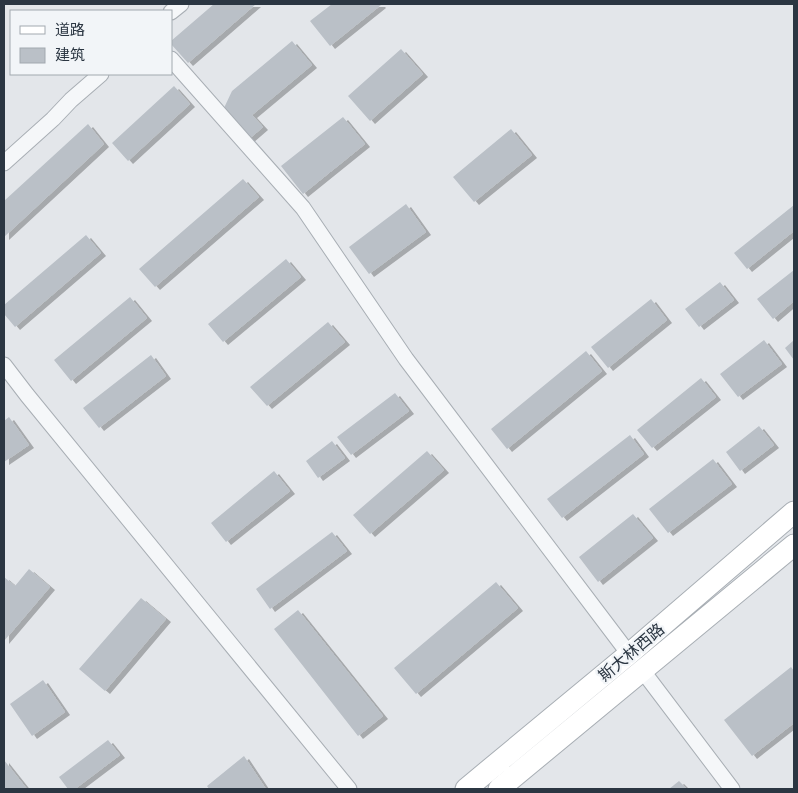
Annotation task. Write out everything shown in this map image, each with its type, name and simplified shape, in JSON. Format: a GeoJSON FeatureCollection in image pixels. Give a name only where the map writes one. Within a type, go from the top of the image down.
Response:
{"type":"FeatureCollection","features":[{"type":"Feature","properties":{"kind":"main road","name":"斯大林西路"},"geometry":{"type":"LineString","coordinates":[[499,789],[794,512]]}},
{"type":"Feature","properties":{"kind":"main road","name":"斯大林西路"},"geometry":{"type":"LineString","coordinates":[[466,789],[794,545]]}},
{"type":"Feature","properties":{"kind":"street"},"geometry":{"type":"LineString","coordinates":[[172,61],[303,208],[406,359],[732,789]]}},
{"type":"Feature","properties":{"kind":"street"},"geometry":{"type":"LineString","coordinates":[[4,163],[100,75]]}},
{"type":"Feature","properties":{"kind":"street"},"geometry":{"type":"LineString","coordinates":[[4,365],[349,789]]}},
{"type":"Feature","properties":{"kind":"building"},"geometry":{"type":"Polygon","coordinates":[[[214,4],[256,4],[188,63],[172,45],[172,40],[214,4]]]}},
{"type":"Feature","properties":{"kind":"building"},"geometry":{"type":"Polygon","coordinates":[[[332,4],[381,5],[330,46],[310,21],[332,4]]]}},
{"type":"Feature","properties":{"kind":"building"},"geometry":{"type":"Polygon","coordinates":[[[292,41],[312,65],[252,115],[263,127],[248,140],[224,108],[232,91],[292,41]]]}},
{"type":"Feature","properties":{"kind":"building"},"geometry":{"type":"Polygon","coordinates":[[[401,49],[423,74],[370,121],[348,96],[401,49]]]}},
{"type":"Feature","properties":{"kind":"building"},"geometry":{"type":"Polygon","coordinates":[[[174,86],[190,104],[128,161],[112,143],[174,86]]]}},
{"type":"Feature","properties":{"kind":"building"},"geometry":{"type":"Polygon","coordinates":[[[343,117],[365,144],[303,194],[281,166],[343,117]]]}},
{"type":"Feature","properties":{"kind":"building"},"geometry":{"type":"Polygon","coordinates":[[[88,124],[104,144],[4,237],[4,201],[88,124]]]}},
{"type":"Feature","properties":{"kind":"building"},"geometry":{"type":"Polygon","coordinates":[[[511,129],[532,155],[474,202],[453,177],[511,129]]]}},
{"type":"Feature","properties":{"kind":"building"},"geometry":{"type":"Polygon","coordinates":[[[243,179],[259,197],[155,287],[139,269],[243,179]]]}},
{"type":"Feature","properties":{"kind":"building"},"geometry":{"type":"Polygon","coordinates":[[[406,204],[426,232],[369,274],[349,247],[406,204]]]}},
{"type":"Feature","properties":{"kind":"building"},"geometry":{"type":"Polygon","coordinates":[[[794,205],[794,231],[747,269],[734,253],[794,205]]]}},
{"type":"Feature","properties":{"kind":"building"},"geometry":{"type":"Polygon","coordinates":[[[86,235],[101,253],[15,327],[4,314],[4,305],[86,235]]]}},
{"type":"Feature","properties":{"kind":"building"},"geometry":{"type":"Polygon","coordinates":[[[286,259],[301,277],[223,342],[208,324],[286,259]]]}},
{"type":"Feature","properties":{"kind":"building"},"geometry":{"type":"Polygon","coordinates":[[[794,270],[794,301],[773,319],[757,299],[794,270]]]}},
{"type":"Feature","properties":{"kind":"building"},"geometry":{"type":"Polygon","coordinates":[[[720,282],[734,300],[699,327],[685,309],[720,282]]]}},
{"type":"Feature","properties":{"kind":"building"},"geometry":{"type":"Polygon","coordinates":[[[130,297],[147,318],[71,381],[54,360],[130,297]]]}},
{"type":"Feature","properties":{"kind":"building"},"geometry":{"type":"Polygon","coordinates":[[[651,299],[667,320],[608,368],[591,347],[651,299]]]}},
{"type":"Feature","properties":{"kind":"building"},"geometry":{"type":"Polygon","coordinates":[[[328,322],[345,342],[267,406],[250,387],[328,322]]]}},
{"type":"Feature","properties":{"kind":"building"},"geometry":{"type":"Polygon","coordinates":[[[764,340],[782,364],[738,397],[720,374],[764,340]]]}},
{"type":"Feature","properties":{"kind":"building"},"geometry":{"type":"Polygon","coordinates":[[[794,340],[794,360],[785,348],[794,340]]]}},
{"type":"Feature","properties":{"kind":"building"},"geometry":{"type":"Polygon","coordinates":[[[586,351],[602,371],[507,449],[491,429],[586,351]]]}},
{"type":"Feature","properties":{"kind":"building"},"geometry":{"type":"Polygon","coordinates":[[[151,355],[166,376],[99,428],[83,408],[151,355]]]}},
{"type":"Feature","properties":{"kind":"building"},"geometry":{"type":"Polygon","coordinates":[[[701,378],[716,397],[652,448],[637,430],[701,378]]]}},
{"type":"Feature","properties":{"kind":"building"},"geometry":{"type":"Polygon","coordinates":[[[395,393],[409,411],[351,455],[337,437],[395,393]]]}},
{"type":"Feature","properties":{"kind":"building"},"geometry":{"type":"Polygon","coordinates":[[[9,417],[29,445],[4,462],[4,421],[9,417]]]}},
{"type":"Feature","properties":{"kind":"building"},"geometry":{"type":"Polygon","coordinates":[[[759,426],[774,445],[740,471],[726,452],[759,426]]]}},
{"type":"Feature","properties":{"kind":"building"},"geometry":{"type":"Polygon","coordinates":[[[630,435],[644,454],[562,518],[547,499],[630,435]]]}},
{"type":"Feature","properties":{"kind":"building"},"geometry":{"type":"Polygon","coordinates":[[[332,441],[345,458],[318,478],[306,461],[332,441]]]}},
{"type":"Feature","properties":{"kind":"building"},"geometry":{"type":"Polygon","coordinates":[[[427,451],[444,470],[370,534],[353,515],[427,451]]]}},
{"type":"Feature","properties":{"kind":"building"},"geometry":{"type":"Polygon","coordinates":[[[713,459],[732,484],[668,533],[649,509],[713,459]]]}},
{"type":"Feature","properties":{"kind":"building"},"geometry":{"type":"Polygon","coordinates":[[[274,471],[290,491],[226,542],[211,523],[274,471]]]}},
{"type":"Feature","properties":{"kind":"building"},"geometry":{"type":"Polygon","coordinates":[[[633,514],[653,538],[598,582],[579,557],[633,514]]]}},
{"type":"Feature","properties":{"kind":"building"},"geometry":{"type":"Polygon","coordinates":[[[332,532],[347,551],[270,609],[256,589],[332,532]]]}},
{"type":"Feature","properties":{"kind":"building"},"geometry":{"type":"Polygon","coordinates":[[[29,569],[50,587],[4,641],[4,577],[15,586],[29,569]]]}},
{"type":"Feature","properties":{"kind":"building"},"geometry":{"type":"Polygon","coordinates":[[[496,582],[518,608],[416,694],[394,668],[496,582]]]}},
{"type":"Feature","properties":{"kind":"building"},"geometry":{"type":"Polygon","coordinates":[[[141,598],[166,619],[105,691],[79,669],[141,598]]]}},
{"type":"Feature","properties":{"kind":"building"},"geometry":{"type":"Polygon","coordinates":[[[298,610],[383,716],[358,736],[274,629],[298,610]]]}},
{"type":"Feature","properties":{"kind":"building"},"geometry":{"type":"Polygon","coordinates":[[[791,667],[794,671],[794,723],[752,756],[724,720],[791,667]]]}},
{"type":"Feature","properties":{"kind":"building"},"geometry":{"type":"Polygon","coordinates":[[[43,680],[65,712],[32,736],[10,704],[43,680]]]}},
{"type":"Feature","properties":{"kind":"building"},"geometry":{"type":"Polygon","coordinates":[[[108,740],[120,755],[75,789],[68,789],[59,777],[108,740]]]}},
{"type":"Feature","properties":{"kind":"building"},"geometry":{"type":"Polygon","coordinates":[[[244,756],[266,789],[209,789],[207,786],[244,756]]]}},
{"type":"Feature","properties":{"kind":"building"},"geometry":{"type":"Polygon","coordinates":[[[4,760],[27,789],[4,789],[4,760]]]}},
{"type":"Feature","properties":{"kind":"building"},"geometry":{"type":"Polygon","coordinates":[[[679,781],[687,789],[669,789],[679,781]]]}}]}
